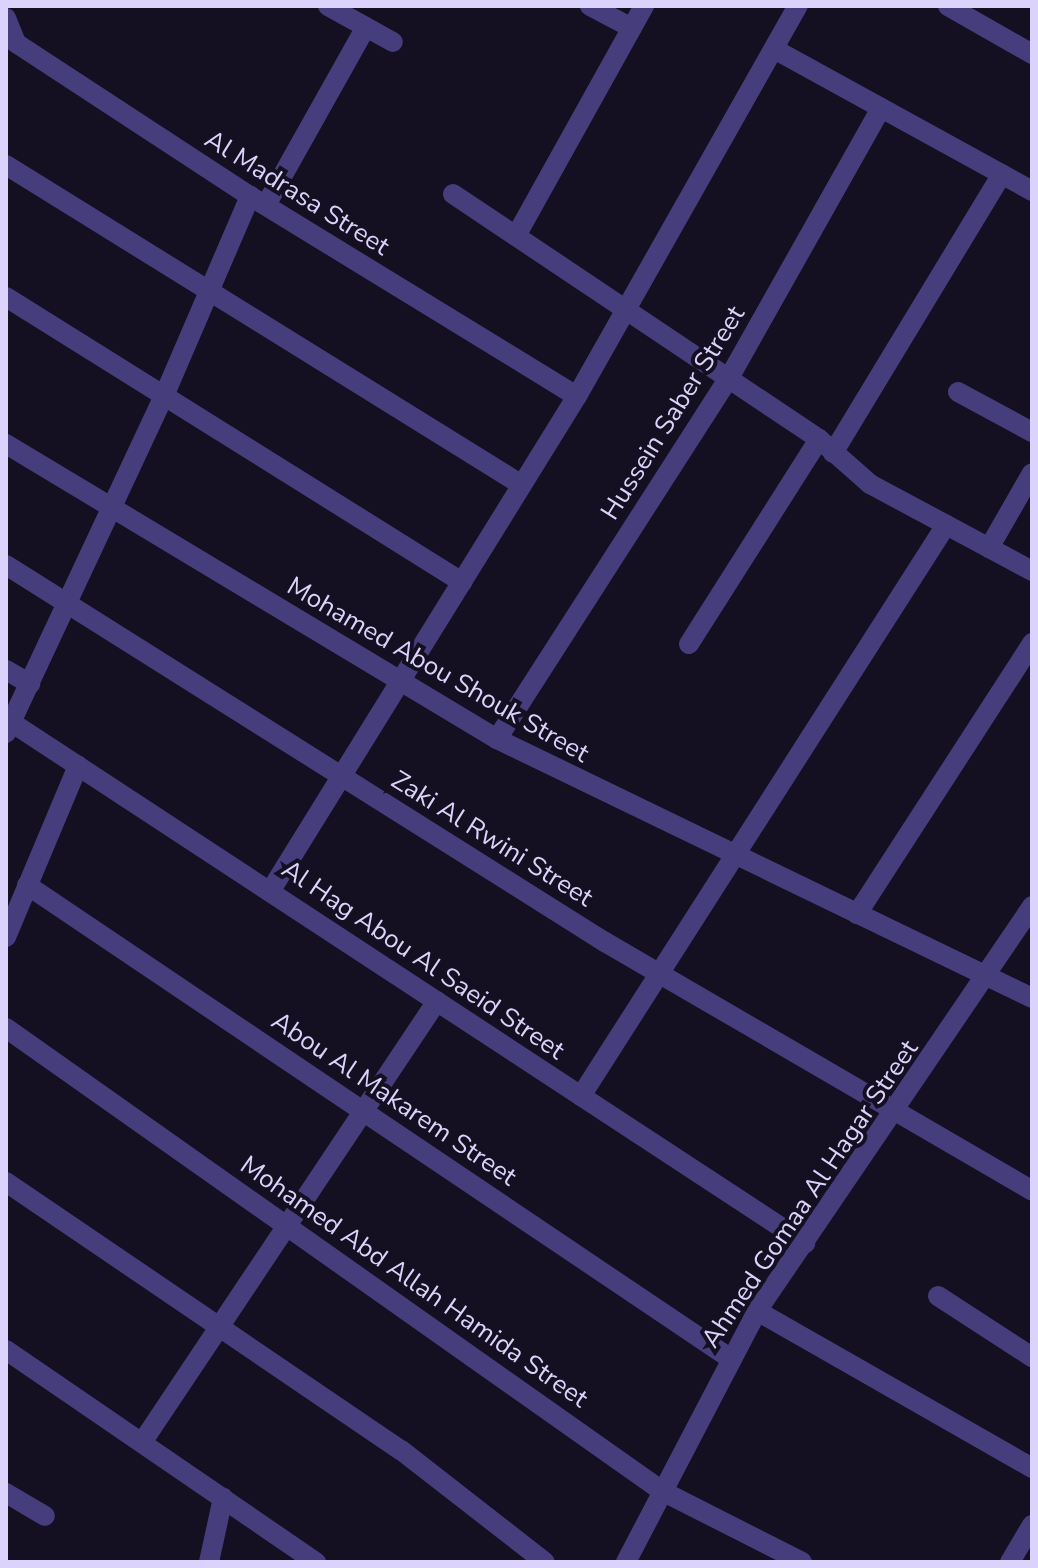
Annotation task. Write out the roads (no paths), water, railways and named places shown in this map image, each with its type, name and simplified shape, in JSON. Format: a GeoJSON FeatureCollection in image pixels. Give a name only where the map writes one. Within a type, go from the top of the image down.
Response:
{"type":"FeatureCollection","features":[{"type":"Feature","properties":{"kind":"street"},"geometry":{"type":"LineString","coordinates":[[328,6],[393,42]]}},
{"type":"Feature","properties":{"kind":"street"},"geometry":{"type":"LineString","coordinates":[[590,6],[632,28]]}},
{"type":"Feature","properties":{"kind":"street"},"geometry":{"type":"LineString","coordinates":[[516,236],[644,6]]}},
{"type":"Feature","properties":{"kind":"street"},"geometry":{"type":"LineString","coordinates":[[271,890],[577,396],[798,6]]}},
{"type":"Feature","properties":{"kind":"street"},"geometry":{"type":"LineString","coordinates":[[948,6],[1032,54]]}},
{"type":"Feature","properties":{"kind":"street","name":"Al Madrasa Street"},"geometry":{"type":"LineString","coordinates":[[6,18],[16,43],[258,201],[577,396]]}},
{"type":"Feature","properties":{"kind":"street"},"geometry":{"type":"LineString","coordinates":[[9,728],[211,292],[258,201],[366,27]]}},
{"type":"Feature","properties":{"kind":"street"},"geometry":{"type":"LineString","coordinates":[[774,49],[1032,191]]}},
{"type":"Feature","properties":{"kind":"street","name":"Hussein Saber Street"},"geometry":{"type":"LineString","coordinates":[[497,739],[729,378],[881,108]]}},
{"type":"Feature","properties":{"kind":"street"},"geometry":{"type":"LineString","coordinates":[[6,165],[522,485]]}},
{"type":"Feature","properties":{"kind":"street"},"geometry":{"type":"LineString","coordinates":[[689,644],[826,446],[1002,174]]}},
{"type":"Feature","properties":{"kind":"street"},"geometry":{"type":"LineString","coordinates":[[453,194],[729,378],[826,446],[870,484],[1032,571]]}},
{"type":"Feature","properties":{"kind":"street"},"geometry":{"type":"LineString","coordinates":[[6,297],[462,582]]}},
{"type":"Feature","properties":{"kind":"street"},"geometry":{"type":"LineString","coordinates":[[958,392],[1032,432]]}},
{"type":"Feature","properties":{"kind":"street","name":"Mohamed Abou Shouk Street"},"geometry":{"type":"LineString","coordinates":[[6,444],[497,739],[1032,998]]}},
{"type":"Feature","properties":{"kind":"street"},"geometry":{"type":"LineString","coordinates":[[989,548],[1032,473]]}},
{"type":"Feature","properties":{"kind":"street"},"geometry":{"type":"LineString","coordinates":[[581,1096],[946,525]]}},
{"type":"Feature","properties":{"kind":"street","name":"Zaki Al Rwini Street"},"geometry":{"type":"LineString","coordinates":[[6,565],[660,974],[1032,1191]]}},
{"type":"Feature","properties":{"kind":"street"},"geometry":{"type":"LineString","coordinates":[[857,914],[1032,643]]}},
{"type":"Feature","properties":{"kind":"street"},"geometry":{"type":"LineString","coordinates":[[6,670],[30,684]]}},
{"type":"Feature","properties":{"kind":"street","name":"Al Hag Abou Al Saeid Street"},"geometry":{"type":"LineString","coordinates":[[9,728],[78,766],[271,890],[805,1243]]}},
{"type":"Feature","properties":{"kind":"street"},"geometry":{"type":"LineString","coordinates":[[6,937],[78,766]]}},
{"type":"Feature","properties":{"kind":"street","name":"Abou Al Makarem Street"},"geometry":{"type":"LineString","coordinates":[[27,885],[731,1359]]}},
{"type":"Feature","properties":{"kind":"street","name":"Ahmed Gomaa Al Hagar Street"},"geometry":{"type":"LineString","coordinates":[[626,1562],[757,1311],[987,977],[1032,906]]}},
{"type":"Feature","properties":{"kind":"street"},"geometry":{"type":"LineString","coordinates":[[143,1441],[437,1001]]}},
{"type":"Feature","properties":{"kind":"street","name":"Mohamed Abd Allah Hamida Street"},"geometry":{"type":"LineString","coordinates":[[6,1028],[290,1223],[662,1491],[802,1562]]}},
{"type":"Feature","properties":{"kind":"street"},"geometry":{"type":"LineString","coordinates":[[6,1182],[220,1324],[401,1450],[545,1562]]}},
{"type":"Feature","properties":{"kind":"street"},"geometry":{"type":"LineString","coordinates":[[938,1296],[1032,1357]]}},
{"type":"Feature","properties":{"kind":"street"},"geometry":{"type":"LineString","coordinates":[[757,1311],[1032,1468]]}},
{"type":"Feature","properties":{"kind":"street"},"geometry":{"type":"LineString","coordinates":[[6,1350],[316,1562]]}},
{"type":"Feature","properties":{"kind":"street"},"geometry":{"type":"LineString","coordinates":[[6,1493],[45,1516]]}},
{"type":"Feature","properties":{"kind":"street"},"geometry":{"type":"LineString","coordinates":[[209,1562],[223,1498]]}},
{"type":"Feature","properties":{"kind":"street"},"geometry":{"type":"LineString","coordinates":[[1010,1562],[1032,1525]]}}]}
